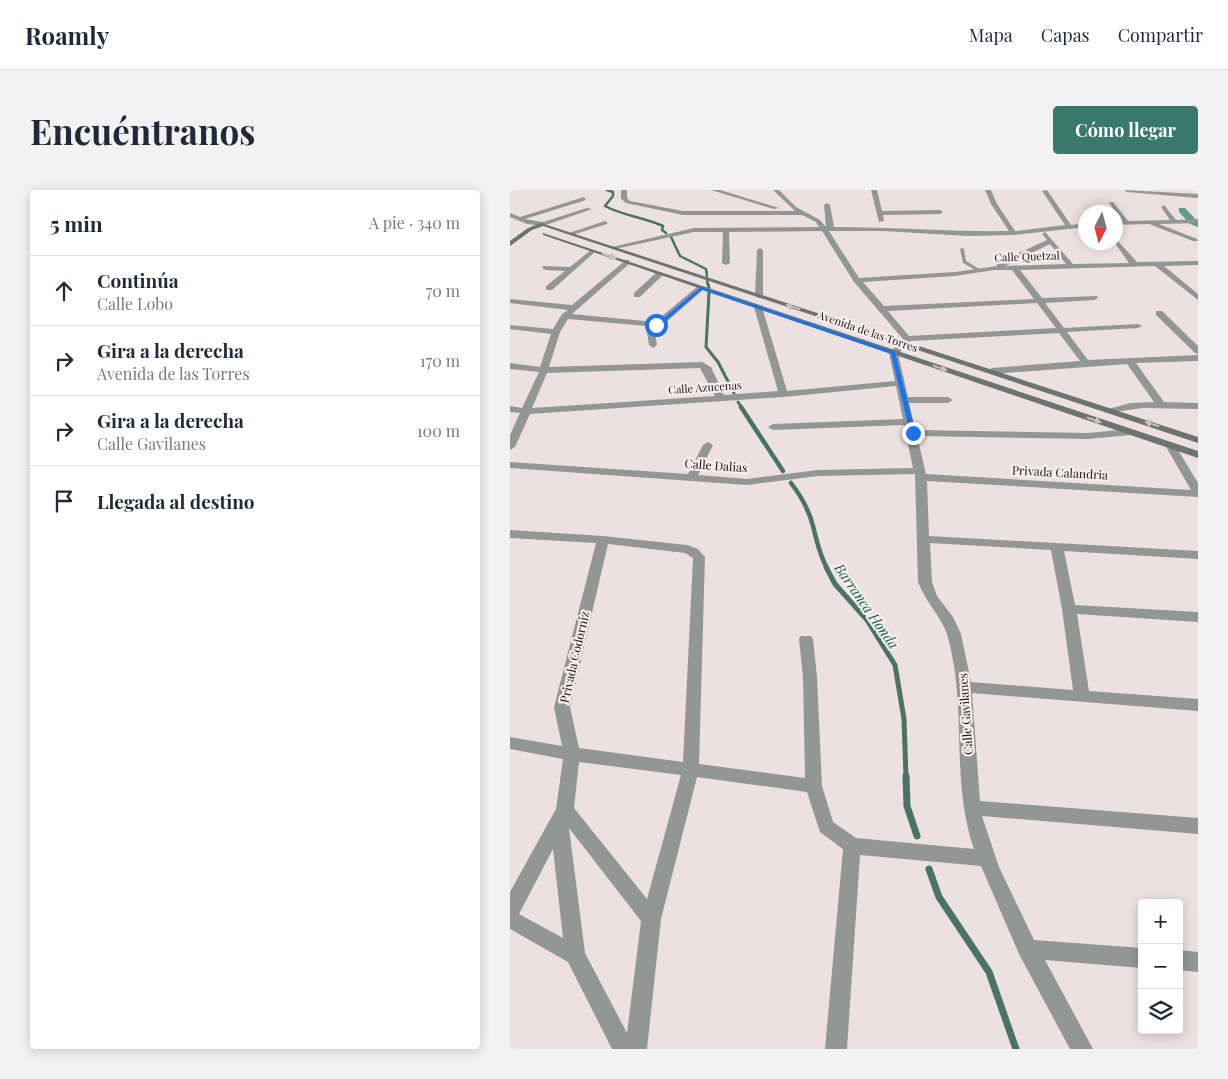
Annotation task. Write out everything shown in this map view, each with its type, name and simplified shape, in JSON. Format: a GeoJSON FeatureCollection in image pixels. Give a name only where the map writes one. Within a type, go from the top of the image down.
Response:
{"type":"FeatureCollection","features":[{"type":"Feature","properties":{"kind":"main road"},"geometry":{"type":"LineString","coordinates":[[510,244],[530,226],[543,224]]}},
{"type":"Feature","properties":{"kind":"main road","name":"Avenida de las Torres"},"geometry":{"type":"LineString","coordinates":[[543,224],[760,296],[907,341],[1198,440]]}},
{"type":"Feature","properties":{"kind":"main road","name":"Avenida de las Torres"},"geometry":{"type":"LineString","coordinates":[[530,226],[593,251],[660,274],[1198,455]]}},
{"type":"Feature","properties":{"kind":"street"},"geometry":{"type":"LineString","coordinates":[[624,190],[624,200],[628,202],[683,214],[802,213]]}},
{"type":"Feature","properties":{"kind":"street"},"geometry":{"type":"LineString","coordinates":[[714,190],[794,213]]}},
{"type":"Feature","properties":{"kind":"street"},"geometry":{"type":"LineString","coordinates":[[776,190],[794,208],[827,229],[857,280],[907,341]]}},
{"type":"Feature","properties":{"kind":"street"},"geometry":{"type":"LineString","coordinates":[[874,190],[883,229]]}},
{"type":"Feature","properties":{"kind":"street"},"geometry":{"type":"LineString","coordinates":[[988,190],[994,204],[1013,233]]}},
{"type":"Feature","properties":{"kind":"street"},"geometry":{"type":"LineString","coordinates":[[1127,190],[1198,196]]}},
{"type":"Feature","properties":{"kind":"street"},"geometry":{"type":"LineString","coordinates":[[1046,192],[1069,227]]}},
{"type":"Feature","properties":{"kind":"street"},"geometry":{"type":"LineString","coordinates":[[519,219],[584,199]]}},
{"type":"Feature","properties":{"kind":"street"},"geometry":{"type":"LineString","coordinates":[[1111,204],[1126,223],[1173,220],[1198,221]]}},
{"type":"Feature","properties":{"kind":"street"},"geometry":{"type":"LineString","coordinates":[[827,205],[827,229]]}},
{"type":"Feature","properties":{"kind":"street"},"geometry":{"type":"LineString","coordinates":[[1164,206],[1173,220]]}},
{"type":"Feature","properties":{"kind":"street"},"geometry":{"type":"LineString","coordinates":[[543,224],[589,209]]}},
{"type":"Feature","properties":{"kind":"street"},"geometry":{"type":"LineString","coordinates":[[879,213],[940,212]]}},
{"type":"Feature","properties":{"kind":"street"},"geometry":{"type":"LineString","coordinates":[[510,215],[530,226]]}},
{"type":"Feature","properties":{"kind":"street"},"geometry":{"type":"LineString","coordinates":[[1147,222],[1195,240]]}},
{"type":"Feature","properties":{"kind":"street"},"geometry":{"type":"LineString","coordinates":[[572,233],[605,223]]}},
{"type":"Feature","properties":{"kind":"street"},"geometry":{"type":"LineString","coordinates":[[615,247],[685,232],[726,229],[883,229],[968,234],[1013,233],[1078,226]]}},
{"type":"Feature","properties":{"kind":"street"},"geometry":{"type":"LineString","coordinates":[[726,229],[726,263]]}},
{"type":"Feature","properties":{"kind":"street"},"geometry":{"type":"LineString","coordinates":[[1041,230],[1072,266]]}},
{"type":"Feature","properties":{"kind":"street"},"geometry":{"type":"LineString","coordinates":[[994,268],[1051,242]]}},
{"type":"Feature","properties":{"kind":"street"},"geometry":{"type":"LineString","coordinates":[[760,250],[760,296]]}},
{"type":"Feature","properties":{"kind":"street"},"geometry":{"type":"LineString","coordinates":[[1123,250],[1135,265]]}},
{"type":"Feature","properties":{"kind":"street"},"geometry":{"type":"LineString","coordinates":[[549,288],[593,251]]}},
{"type":"Feature","properties":{"kind":"street"},"geometry":{"type":"LineString","coordinates":[[510,447],[544,370],[556,332],[565,316],[626,262]]}},
{"type":"Feature","properties":{"kind":"street","name":"Calle Quetzal"},"geometry":{"type":"LineString","coordinates":[[857,280],[955,274],[1014,267],[1198,263]]}},
{"type":"Feature","properties":{"kind":"street"},"geometry":{"type":"LineString","coordinates":[[1157,264],[1198,298]]}},
{"type":"Feature","properties":{"kind":"street"},"geometry":{"type":"LineString","coordinates":[[1014,267],[1086,362]]}},
{"type":"Feature","properties":{"kind":"street"},"geometry":{"type":"LineString","coordinates":[[546,268],[571,269]]}},
{"type":"Feature","properties":{"kind":"street"},"geometry":{"type":"LineString","coordinates":[[637,295],[660,274]]}},
{"type":"Feature","properties":{"kind":"street"},"geometry":{"type":"LineString","coordinates":[[565,316],[653,325],[660,323],[701,288]]}},
{"type":"Feature","properties":{"kind":"street"},"geometry":{"type":"LineString","coordinates":[[1187,289],[1198,289]]}},
{"type":"Feature","properties":{"kind":"street"},"geometry":{"type":"LineString","coordinates":[[881,309],[1094,298]]}},
{"type":"Feature","properties":{"kind":"street"},"geometry":{"type":"LineString","coordinates":[[510,301],[575,308]]}},
{"type":"Feature","properties":{"kind":"street"},"geometry":{"type":"LineString","coordinates":[[758,307],[784,394]]}},
{"type":"Feature","properties":{"kind":"street"},"geometry":{"type":"LineString","coordinates":[[1159,312],[1198,351]]}},
{"type":"Feature","properties":{"kind":"street"},"geometry":{"type":"LineString","coordinates":[[653,325],[653,345]]}},
{"type":"Feature","properties":{"kind":"street"},"geometry":{"type":"LineString","coordinates":[[894,353],[907,341],[1062,329],[1138,326]]}},
{"type":"Feature","properties":{"kind":"street"},"geometry":{"type":"LineString","coordinates":[[510,327],[556,332]]}},
{"type":"Feature","properties":{"kind":"street","name":"Calle Gavilanes"},"geometry":{"type":"LineString","coordinates":[[894,353],[921,474],[925,582],[928,592],[952,627],[965,687],[972,808],[986,858],[1027,949],[1082,1049]]}},
{"type":"Feature","properties":{"kind":"street"},"geometry":{"type":"LineString","coordinates":[[992,371],[1086,362],[1198,358]]}},
{"type":"Feature","properties":{"kind":"street"},"geometry":{"type":"LineString","coordinates":[[1129,360],[1162,406]]}},
{"type":"Feature","properties":{"kind":"street"},"geometry":{"type":"LineString","coordinates":[[510,366],[544,370],[702,365],[706,367],[721,398]]}},
{"type":"Feature","properties":{"kind":"street","name":"Calle Azucenas"},"geometry":{"type":"LineString","coordinates":[[510,409],[526,411],[784,394],[901,383]]}},
{"type":"Feature","properties":{"kind":"street"},"geometry":{"type":"LineString","coordinates":[[905,400],[948,400]]}},
{"type":"Feature","properties":{"kind":"street"},"geometry":{"type":"LineString","coordinates":[[1112,411],[1120,407],[1132,406],[1198,406]]}},
{"type":"Feature","properties":{"kind":"street"},"geometry":{"type":"LineString","coordinates":[[774,427],[912,427],[1088,436],[1130,432]]}},
{"type":"Feature","properties":{"kind":"street"},"geometry":{"type":"LineString","coordinates":[[692,477],[708,445]]}},
{"type":"Feature","properties":{"kind":"street"},"geometry":{"type":"LineString","coordinates":[[1170,445],[1198,493]]}},
{"type":"Feature","properties":{"kind":"street","name":"Calle Dalias"},"geometry":{"type":"LineString","coordinates":[[510,465],[747,482],[818,473],[921,474]]}},
{"type":"Feature","properties":{"kind":"street","name":"Privada Calandria"},"geometry":{"type":"LineString","coordinates":[[921,474],[1198,493]]}},
{"type":"Feature","properties":{"kind":"street"},"geometry":{"type":"LineString","coordinates":[[510,534],[602,540],[687,549],[694,552],[699,558],[695,623],[691,769],[651,918],[636,1049]]}},
{"type":"Feature","properties":{"kind":"street"},"geometry":{"type":"LineString","coordinates":[[923,539],[1198,555]]}},
{"type":"Feature","properties":{"kind":"street","name":"Privada Codorniz"},"geometry":{"type":"LineString","coordinates":[[510,911],[562,815],[572,754],[562,708],[602,540]]}},
{"type":"Feature","properties":{"kind":"street"},"geometry":{"type":"LineString","coordinates":[[1057,546],[1069,609],[1082,697]]}},
{"type":"Feature","properties":{"kind":"street"},"geometry":{"type":"LineString","coordinates":[[1069,609],[1198,617]]}},
{"type":"Feature","properties":{"kind":"street"},"geometry":{"type":"LineString","coordinates":[[806,638],[810,677],[814,786],[826,827],[852,846],[986,858]]}},
{"type":"Feature","properties":{"kind":"street"},"geometry":{"type":"LineString","coordinates":[[965,687],[1198,705]]}},
{"type":"Feature","properties":{"kind":"street"},"geometry":{"type":"LineString","coordinates":[[510,743],[572,754],[814,786]]}},
{"type":"Feature","properties":{"kind":"street"},"geometry":{"type":"LineString","coordinates":[[972,808],[1198,826]]}},
{"type":"Feature","properties":{"kind":"street"},"geometry":{"type":"LineString","coordinates":[[562,815],[651,918]]}},
{"type":"Feature","properties":{"kind":"street"},"geometry":{"type":"LineString","coordinates":[[562,815],[576,955],[624,1049]]}},
{"type":"Feature","properties":{"kind":"street"},"geometry":{"type":"LineString","coordinates":[[836,1049],[852,846]]}},
{"type":"Feature","properties":{"kind":"street"},"geometry":{"type":"LineString","coordinates":[[510,919],[576,955]]}},
{"type":"Feature","properties":{"kind":"street"},"geometry":{"type":"LineString","coordinates":[[1027,949],[1138,958]]}},
{"type":"Feature","properties":{"kind":"street"},"geometry":{"type":"LineString","coordinates":[[1183,960],[1198,962]]}},
{"type":"Feature","properties":{"kind":"lane"},"geometry":{"type":"LineString","coordinates":[[962,249],[964,262],[980,271]]}},
{"type":"Feature","properties":{"kind":"waterway","name":"Barranca Honda"},"geometry":{"type":"LineString","coordinates":[[607,190],[613,192],[613,196],[605,206],[663,226],[662,230],[666,233]]}},
{"type":"Feature","properties":{"kind":"waterway"},"geometry":{"type":"LineString","coordinates":[[1182,210],[1198,225]]}},
{"type":"Feature","properties":{"kind":"waterway","name":"Barranca Honda"},"geometry":{"type":"LineString","coordinates":[[671,237],[680,256],[706,269],[707,276]]}},
{"type":"Feature","properties":{"kind":"waterway","name":"Barranca Honda"},"geometry":{"type":"LineString","coordinates":[[707,281],[708,285]]}},
{"type":"Feature","properties":{"kind":"waterway","name":"Barranca Honda"},"geometry":{"type":"LineString","coordinates":[[708,284],[709,288]]}},
{"type":"Feature","properties":{"kind":"waterway","name":"Barranca Honda"},"geometry":{"type":"LineString","coordinates":[[709,293],[706,347],[718,362],[734,393]]}},
{"type":"Feature","properties":{"kind":"waterway","name":"Barranca Honda"},"geometry":{"type":"LineString","coordinates":[[738,402],[742,408]]}},
{"type":"Feature","properties":{"kind":"waterway","name":"Barranca Honda"},"geometry":{"type":"LineString","coordinates":[[741,407],[783,471]]}},
{"type":"Feature","properties":{"kind":"waterway","name":"Barranca Honda"},"geometry":{"type":"LineString","coordinates":[[791,483],[809,514],[820,553],[827,568]]}},
{"type":"Feature","properties":{"kind":"waterway","name":"Barranca Honda"},"geometry":{"type":"LineString","coordinates":[[826,567],[835,584],[867,620],[895,665],[904,719],[906,777]]}},
{"type":"Feature","properties":{"kind":"waterway","name":"Barranca Honda"},"geometry":{"type":"LineString","coordinates":[[906,776],[907,806],[917,836]]}},
{"type":"Feature","properties":{"kind":"waterway","name":"Barranca Honda"},"geometry":{"type":"LineString","coordinates":[[929,869],[939,897],[989,972],[1016,1049]]}},
{"type":"Feature","properties":{"kind":"route"},"geometry":{"type":"LineString","coordinates":[[656,325],[701,288],[894,353],[913,433]]}}]}
